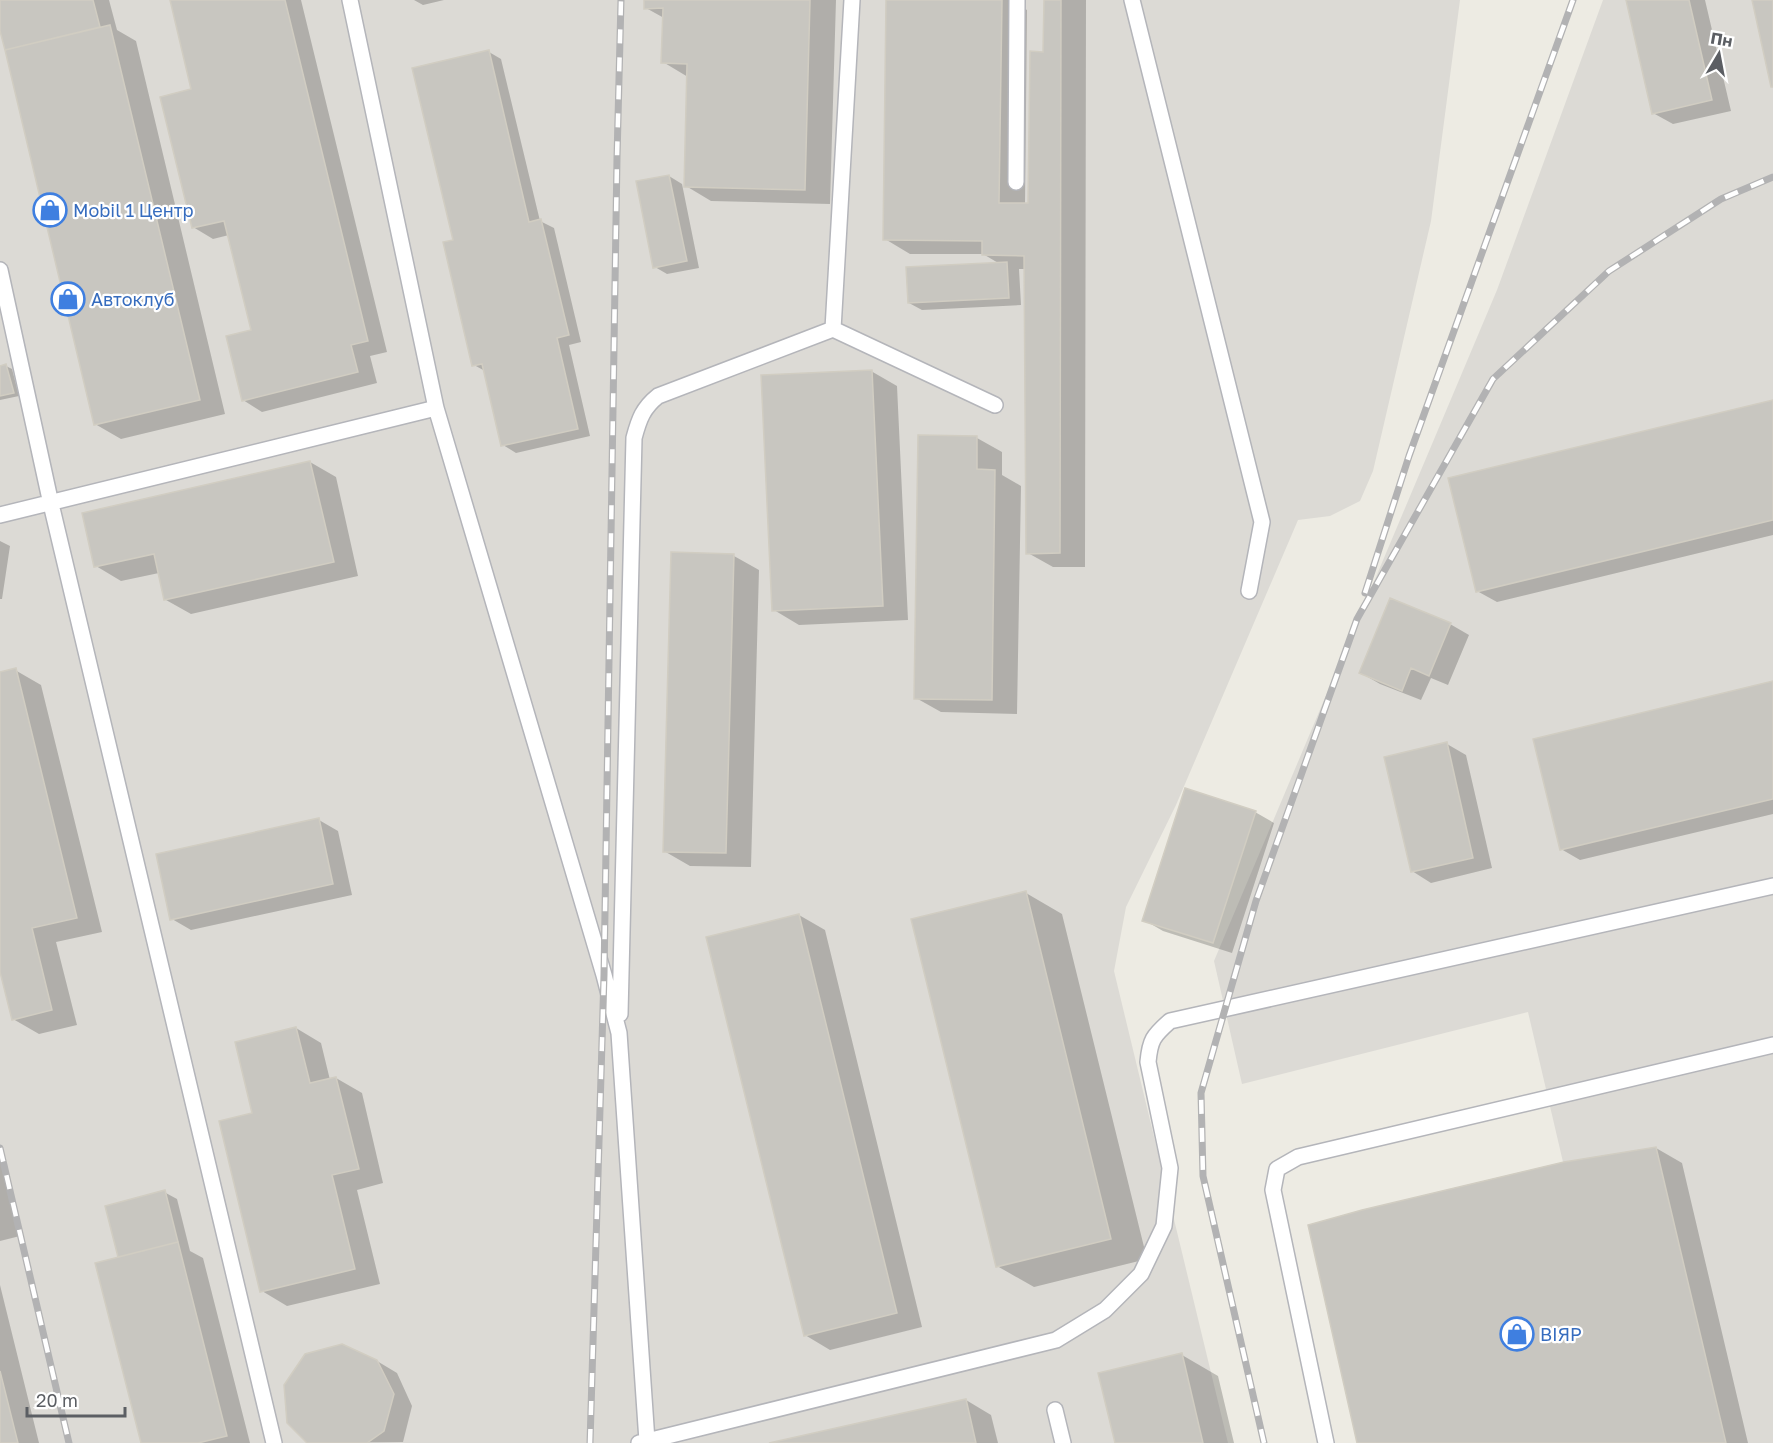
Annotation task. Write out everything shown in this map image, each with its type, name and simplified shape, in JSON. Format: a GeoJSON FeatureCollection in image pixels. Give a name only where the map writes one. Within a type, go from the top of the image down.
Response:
{"type":"FeatureCollection","features":[{"type":"Feature","properties":{"kind":"lane"},"geometry":{"type":"LineString","coordinates":[[350,0],[436,408],[604,975],[619,1033]]}},
{"type":"Feature","properties":{"kind":"lane"},"geometry":{"type":"LineString","coordinates":[[833,329],[852,0]]}},
{"type":"Feature","properties":{"kind":"lane"},"geometry":{"type":"LineString","coordinates":[[1016,182],[1017,0]]}},
{"type":"Feature","properties":{"kind":"lane"},"geometry":{"type":"LineString","coordinates":[[1132,0],[1262,522],[1249,591]]}},
{"type":"Feature","properties":{"kind":"lane"},"geometry":{"type":"LineString","coordinates":[[0,270],[51,504],[274,1443]]}},
{"type":"Feature","properties":{"kind":"lane"},"geometry":{"type":"LineString","coordinates":[[995,405],[833,329],[658,396],[647,404],[638,421],[634,438],[619,1033],[643,1442],[1056,1340],[1105,1310],[1141,1274],[1164,1226],[1170,1168],[1148,1062],[1150,1044],[1158,1031],[1170,1021],[1773,886]]}},
{"type":"Feature","properties":{"kind":"lane"},"geometry":{"type":"LineString","coordinates":[[0,515],[436,408]]}},
{"type":"Feature","properties":{"kind":"lane"},"geometry":{"type":"LineString","coordinates":[[1326,1443],[1273,1190],[1277,1169],[1298,1157],[1773,1045]]}},
{"type":"Feature","properties":{"kind":"lane"},"geometry":{"type":"LineString","coordinates":[[1055,1410],[1063,1443]]}},
{"type":"Feature","properties":{"kind":"shaded area"},"geometry":{"type":"Polygon","coordinates":[[[0,0],[1460,0],[1431,221],[1373,471],[1360,501],[1330,516],[1298,520],[1176,805],[1126,907],[1114,971],[1228,1443],[0,1443],[0,0]]]}},
{"type":"Feature","properties":{"kind":"shaded area"},"geometry":{"type":"Polygon","coordinates":[[[1603,0],[1773,0],[1773,1443],[1357,1443],[1308,1225],[1563,1162],[1528,1012],[1242,1084],[1214,961],[1497,290],[1603,0]]]}},
{"type":"Feature","properties":{"kind":"building"},"geometry":{"type":"Polygon","coordinates":[[[0,0],[93,0],[100,27],[5,50],[0,31],[0,0]]]}},
{"type":"Feature","properties":{"kind":"building"},"geometry":{"type":"Polygon","coordinates":[[[170,0],[285,0],[368,341],[351,345],[358,372],[242,401],[226,336],[251,330],[224,221],[192,228],[160,97],[191,89],[170,0]]]}},
{"type":"Feature","properties":{"kind":"building"},"geometry":{"type":"Polygon","coordinates":[[[644,0],[810,0],[805,190],[684,187],[687,64],[661,63],[663,8],[644,9],[644,0]]]}},
{"type":"Feature","properties":{"kind":"building"},"geometry":{"type":"Polygon","coordinates":[[[886,0],[1002,0],[999,203],[1028,203],[1030,51],[1043,52],[1044,0],[1061,0],[1060,553],[1026,554],[1024,256],[982,255],[982,241],[883,240],[886,0]]]}},
{"type":"Feature","properties":{"kind":"building"},"geometry":{"type":"Polygon","coordinates":[[[1626,0],[1689,0],[1712,100],[1652,114],[1626,0]]]}},
{"type":"Feature","properties":{"kind":"building"},"geometry":{"type":"Polygon","coordinates":[[[1752,0],[1773,0],[1773,87],[1771,87],[1752,0]]]}},
{"type":"Feature","properties":{"kind":"building"},"geometry":{"type":"Polygon","coordinates":[[[110,25],[200,400],[94,425],[5,50],[110,25]]]}},
{"type":"Feature","properties":{"kind":"building"},"geometry":{"type":"Polygon","coordinates":[[[489,50],[529,222],[541,219],[569,335],[557,338],[578,429],[501,446],[482,364],[472,366],[443,242],[453,240],[412,68],[489,50]]]}},
{"type":"Feature","properties":{"kind":"building"},"geometry":{"type":"Polygon","coordinates":[[[669,175],[687,261],[653,268],[636,181],[669,175]]]}},
{"type":"Feature","properties":{"kind":"building"},"geometry":{"type":"Polygon","coordinates":[[[1007,262],[1009,298],[908,303],[906,267],[1007,262]]]}},
{"type":"Feature","properties":{"kind":"building"},"geometry":{"type":"Polygon","coordinates":[[[6,364],[14,393],[0,396],[0,366],[6,364]]]}},
{"type":"Feature","properties":{"kind":"building"},"geometry":{"type":"Polygon","coordinates":[[[872,370],[883,606],[772,611],[761,375],[872,370]]]}},
{"type":"Feature","properties":{"kind":"building"},"geometry":{"type":"Polygon","coordinates":[[[1773,400],[1773,520],[1476,592],[1448,478],[1773,400]]]}},
{"type":"Feature","properties":{"kind":"building"},"geometry":{"type":"Polygon","coordinates":[[[918,435],[977,436],[977,469],[995,470],[992,700],[914,699],[918,435]]]}},
{"type":"Feature","properties":{"kind":"building"},"geometry":{"type":"Polygon","coordinates":[[[310,461],[334,562],[164,600],[154,554],[94,567],[82,513],[310,461]]]}},
{"type":"Feature","properties":{"kind":"building"},"geometry":{"type":"Polygon","coordinates":[[[671,552],[734,554],[726,853],[663,852],[671,552]]]}},
{"type":"Feature","properties":{"kind":"building"},"geometry":{"type":"Polygon","coordinates":[[[1390,598],[1451,623],[1429,676],[1411,668],[1402,691],[1359,673],[1390,598]]]}},
{"type":"Feature","properties":{"kind":"building"},"geometry":{"type":"Polygon","coordinates":[[[16,668],[77,918],[32,928],[52,1010],[12,1020],[0,972],[0,672],[16,668]]]}},
{"type":"Feature","properties":{"kind":"building"},"geometry":{"type":"Polygon","coordinates":[[[1773,681],[1773,799],[1560,850],[1533,739],[1773,681]]]}},
{"type":"Feature","properties":{"kind":"building"},"geometry":{"type":"Polygon","coordinates":[[[1447,742],[1473,858],[1411,872],[1384,757],[1447,742]]]}},
{"type":"Feature","properties":{"kind":"building"},"geometry":{"type":"Polygon","coordinates":[[[1185,788],[1256,811],[1213,943],[1142,921],[1185,788]]]}},
{"type":"Feature","properties":{"kind":"building"},"geometry":{"type":"Polygon","coordinates":[[[319,818],[333,884],[170,920],[156,854],[319,818]]]}},
{"type":"Feature","properties":{"kind":"building"},"geometry":{"type":"Polygon","coordinates":[[[1026,891],[1111,1239],[996,1267],[911,919],[1026,891]]]}},
{"type":"Feature","properties":{"kind":"building"},"geometry":{"type":"Polygon","coordinates":[[[799,914],[897,1313],[804,1336],[706,937],[799,914]]]}},
{"type":"Feature","properties":{"kind":"building"},"geometry":{"type":"Polygon","coordinates":[[[296,1027],[310,1083],[336,1077],[359,1169],[332,1175],[355,1269],[260,1292],[219,1121],[252,1113],[235,1042],[296,1027]]]}},
{"type":"Feature","properties":{"kind":"building","name":"ВІЯР"},"geometry":{"type":"Polygon","coordinates":[[[1656,1147],[1726,1443],[1357,1443],[1308,1225],[1564,1162],[1656,1147]]]}},
{"type":"Feature","properties":{"kind":"building"},"geometry":{"type":"Polygon","coordinates":[[[165,1190],[178,1242],[118,1257],[105,1206],[165,1190]]]}},
{"type":"Feature","properties":{"kind":"building"},"geometry":{"type":"Polygon","coordinates":[[[178,1242],[227,1436],[198,1443],[141,1443],[95,1263],[178,1242]]]}},
{"type":"Feature","properties":{"kind":"building"},"geometry":{"type":"Polygon","coordinates":[[[342,1344],[377,1360],[394,1394],[384,1431],[367,1443],[307,1443],[287,1423],[284,1385],[305,1354],[342,1344]]]}},
{"type":"Feature","properties":{"kind":"building"},"geometry":{"type":"Polygon","coordinates":[[[1182,1353],[1203,1443],[1115,1443],[1098,1373],[1182,1353]]]}},
{"type":"Feature","properties":{"kind":"building"},"geometry":{"type":"Polygon","coordinates":[[[0,1371],[18,1443],[0,1443],[0,1371]]]}},
{"type":"Feature","properties":{"kind":"building"},"geometry":{"type":"Polygon","coordinates":[[[966,1399],[976,1443],[769,1443],[966,1399]]]}},
{"type":"Feature","properties":{"kind":"railway"},"geometry":{"type":"LineString","coordinates":[[590,1443],[604,975],[621,0]]}},
{"type":"Feature","properties":{"kind":"railway"},"geometry":{"type":"LineString","coordinates":[[1365,593],[1409,456],[1573,0]]}},
{"type":"Feature","properties":{"kind":"railway"},"geometry":{"type":"LineString","coordinates":[[1264,1443],[1203,1176],[1201,1093],[1256,901],[1357,619],[1493,379],[1609,271],[1721,199],[1773,177]]}},
{"type":"Feature","properties":{"kind":"railway"},"geometry":{"type":"LineString","coordinates":[[0,1148],[69,1443]]}},
{"type":"Feature","properties":{"kind":"place","name":"Mobil 1 Центр"},"geometry":{"type":"Point","coordinates":[50,210]}},
{"type":"Feature","properties":{"kind":"place","name":"Автоклуб"},"geometry":{"type":"Point","coordinates":[68,299]}},
{"type":"Feature","properties":{"kind":"place","name":"ВІЯР"},"geometry":{"type":"Point","coordinates":[1517,1334]}}]}
